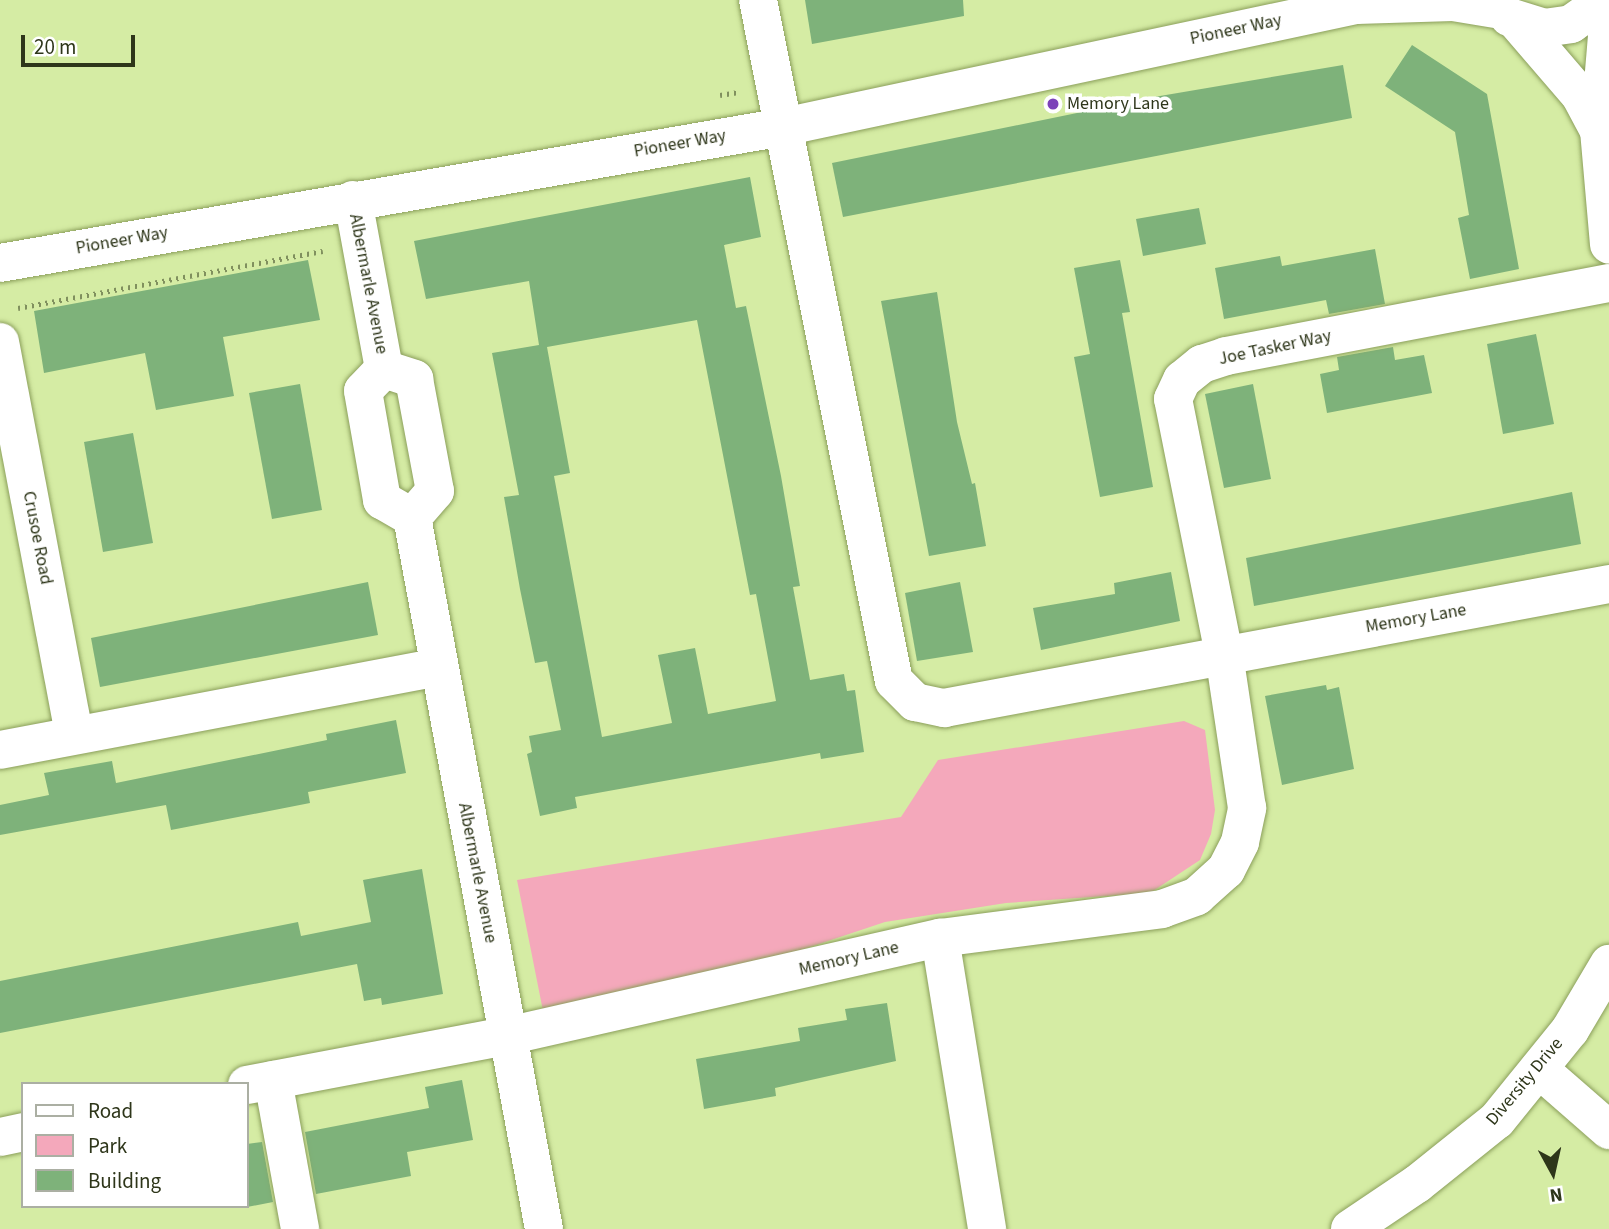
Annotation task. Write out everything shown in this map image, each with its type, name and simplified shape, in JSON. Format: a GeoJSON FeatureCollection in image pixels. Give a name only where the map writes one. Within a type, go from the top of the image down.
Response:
{"type":"FeatureCollection","features":[{"type":"Feature","properties":{"kind":"street","name":"Memory Lane"},"geometry":{"type":"LineString","coordinates":[[758,0],[894,681],[915,702],[944,708],[1609,584]]}},
{"type":"Feature","properties":{"kind":"street","name":"Pioneer Way"},"geometry":{"type":"LineString","coordinates":[[0,263],[783,127],[1360,2],[1453,2],[1501,10],[1544,28],[1571,24],[1605,0]]}},
{"type":"Feature","properties":{"kind":"street"},"geometry":{"type":"LineString","coordinates":[[1501,10],[1580,94],[1599,130]]}},
{"type":"Feature","properties":{"kind":"street"},"geometry":{"type":"LineString","coordinates":[[1609,12],[1602,56],[1599,130],[1609,245]]}},
{"type":"Feature","properties":{"kind":"street","name":"Albermarle Avenue"},"geometry":{"type":"LineString","coordinates":[[353,200],[384,369]]}},
{"type":"Feature","properties":{"kind":"street","name":"Joe Tasker Way"},"geometry":{"type":"LineString","coordinates":[[1224,654],[1173,399],[1182,380],[1202,364],[1226,356],[1609,282]]}},
{"type":"Feature","properties":{"kind":"street","name":"Crusoe Road"},"geometry":{"type":"LineString","coordinates":[[0,342],[74,734]]}},
{"type":"Feature","properties":{"kind":"street","name":"Albermarle Avenue"},"geometry":{"type":"LineString","coordinates":[[384,369],[363,391],[382,500],[411,517],[544,1229]]}},
{"type":"Feature","properties":{"kind":"street","name":"Albermarle Avenue"},"geometry":{"type":"LineString","coordinates":[[384,369],[414,379],[435,491],[411,517]]}},
{"type":"Feature","properties":{"kind":"street","name":"Memory Lane"},"geometry":{"type":"LineString","coordinates":[[260,1082],[507,1036],[940,938],[1162,909],[1197,896],[1226,870],[1240,842],[1247,808],[1224,654]]}},
{"type":"Feature","properties":{"kind":"street"},"geometry":{"type":"LineString","coordinates":[[0,750],[438,667]]}},
{"type":"Feature","properties":{"kind":"street"},"geometry":{"type":"LineString","coordinates":[[940,938],[988,1229]]}},
{"type":"Feature","properties":{"kind":"street","name":"Diversity Drive"},"geometry":{"type":"LineString","coordinates":[[1350,1229],[1417,1184],[1497,1120],[1570,1030],[1609,964]]}},
{"type":"Feature","properties":{"kind":"street"},"geometry":{"type":"LineString","coordinates":[[1539,1069],[1609,1130]]}},
{"type":"Feature","properties":{"kind":"street"},"geometry":{"type":"LineString","coordinates":[[260,1082],[300,1229]]}},
{"type":"Feature","properties":{"kind":"street"},"geometry":{"type":"LineString","coordinates":[[0,1137],[21,1132]]}},
{"type":"Feature","properties":{"kind":"green space"},"geometry":{"type":"Polygon","coordinates":[[[1184,721],[1205,730],[1215,810],[1211,834],[1200,860],[1150,893],[1006,903],[885,922],[774,959],[543,1011],[517,880],[901,817],[938,760],[1184,721]]]}},
{"type":"Feature","properties":{"kind":"building"},"geometry":{"type":"Polygon","coordinates":[[[805,0],[963,0],[964,16],[812,44],[805,0]]]}},
{"type":"Feature","properties":{"kind":"building"},"geometry":{"type":"Polygon","coordinates":[[[1412,45],[1487,94],[1519,269],[1470,279],[1458,218],[1469,215],[1455,132],[1385,86],[1412,45]]]}},
{"type":"Feature","properties":{"kind":"building"},"geometry":{"type":"Polygon","coordinates":[[[1343,65],[1352,118],[843,217],[832,163],[1160,96],[1343,65]]]}},
{"type":"Feature","properties":{"kind":"building"},"geometry":{"type":"Polygon","coordinates":[[[750,177],[761,237],[724,245],[736,308],[746,306],[781,476],[800,586],[793,587],[810,680],[844,674],[847,691],[855,690],[864,752],[821,759],[820,753],[575,797],[577,808],[540,816],[527,754],[532,752],[529,736],[561,730],[547,661],[535,663],[520,589],[504,497],[519,495],[492,353],[539,345],[529,281],[426,299],[414,241],[750,177]],[[697,320],[547,347],[570,473],[554,476],[602,737],[672,723],[658,655],[695,648],[708,714],[776,701],[756,594],[750,595],[697,320]]]}},
{"type":"Feature","properties":{"kind":"building"},"geometry":{"type":"Polygon","coordinates":[[[1199,208],[1206,244],[1143,256],[1136,219],[1199,208]]]}},
{"type":"Feature","properties":{"kind":"building"},"geometry":{"type":"Polygon","coordinates":[[[1375,249],[1385,304],[1329,314],[1326,300],[1224,319],[1215,268],[1280,256],[1282,266],[1375,249]]]}},
{"type":"Feature","properties":{"kind":"building"},"geometry":{"type":"Polygon","coordinates":[[[308,260],[320,320],[223,337],[234,396],[156,410],[145,353],[44,373],[34,311],[308,260]]]}},
{"type":"Feature","properties":{"kind":"building"},"geometry":{"type":"Polygon","coordinates":[[[1120,260],[1130,312],[1122,313],[1153,487],[1100,497],[1074,357],[1090,354],[1074,268],[1120,260]]]}},
{"type":"Feature","properties":{"kind":"building"},"geometry":{"type":"Polygon","coordinates":[[[937,292],[957,422],[972,484],[975,483],[986,546],[929,556],[881,301],[937,292]]]}},
{"type":"Feature","properties":{"kind":"building"},"geometry":{"type":"Polygon","coordinates":[[[1536,334],[1554,424],[1503,434],[1487,344],[1536,334]]]}},
{"type":"Feature","properties":{"kind":"building"},"geometry":{"type":"Polygon","coordinates":[[[1393,347],[1395,360],[1424,355],[1432,393],[1327,413],[1320,374],[1339,370],[1337,357],[1393,347]]]}},
{"type":"Feature","properties":{"kind":"building"},"geometry":{"type":"Polygon","coordinates":[[[300,384],[322,510],[272,519],[249,393],[300,384]]]}},
{"type":"Feature","properties":{"kind":"building"},"geometry":{"type":"Polygon","coordinates":[[[1253,384],[1271,479],[1224,488],[1205,394],[1253,384]]]}},
{"type":"Feature","properties":{"kind":"building"},"geometry":{"type":"Polygon","coordinates":[[[133,433],[153,543],[103,552],[84,442],[133,433]]]}},
{"type":"Feature","properties":{"kind":"building"},"geometry":{"type":"Polygon","coordinates":[[[1572,492],[1581,544],[1254,606],[1246,558],[1572,492]]]}},
{"type":"Feature","properties":{"kind":"building"},"geometry":{"type":"Polygon","coordinates":[[[1171,572],[1180,621],[1041,650],[1033,608],[1115,594],[1114,583],[1171,572]]]}},
{"type":"Feature","properties":{"kind":"building"},"geometry":{"type":"Polygon","coordinates":[[[368,582],[378,635],[100,687],[91,638],[368,582]]]}},
{"type":"Feature","properties":{"kind":"building"},"geometry":{"type":"Polygon","coordinates":[[[960,582],[973,652],[917,661],[905,593],[960,582]]]}},
{"type":"Feature","properties":{"kind":"building"},"geometry":{"type":"Polygon","coordinates":[[[1326,685],[1327,690],[1339,687],[1354,769],[1282,785],[1265,696],[1326,685]]]}},
{"type":"Feature","properties":{"kind":"building"},"geometry":{"type":"Polygon","coordinates":[[[396,720],[406,773],[308,792],[310,803],[171,830],[166,805],[0,835],[0,805],[49,795],[44,773],[112,761],[116,783],[327,740],[326,734],[396,720]]]}},
{"type":"Feature","properties":{"kind":"building"},"geometry":{"type":"Polygon","coordinates":[[[422,869],[443,994],[382,1005],[381,998],[364,1001],[357,964],[0,1033],[0,981],[298,922],[301,936],[371,922],[363,880],[422,869]]]}},
{"type":"Feature","properties":{"kind":"building"},"geometry":{"type":"Polygon","coordinates":[[[887,1003],[896,1061],[775,1088],[776,1096],[704,1109],[696,1059],[800,1041],[798,1028],[847,1020],[845,1009],[887,1003]]]}},
{"type":"Feature","properties":{"kind":"building"},"geometry":{"type":"Polygon","coordinates":[[[462,1080],[473,1140],[407,1152],[411,1176],[316,1194],[305,1132],[429,1108],[425,1087],[462,1080]]]}},
{"type":"Feature","properties":{"kind":"building"},"geometry":{"type":"Polygon","coordinates":[[[262,1142],[273,1202],[248,1207],[248,1144],[262,1142]]]}},
{"type":"Feature","properties":{"kind":"place","name":"Memory Lane"},"geometry":{"type":"Point","coordinates":[1053,104]}}]}
